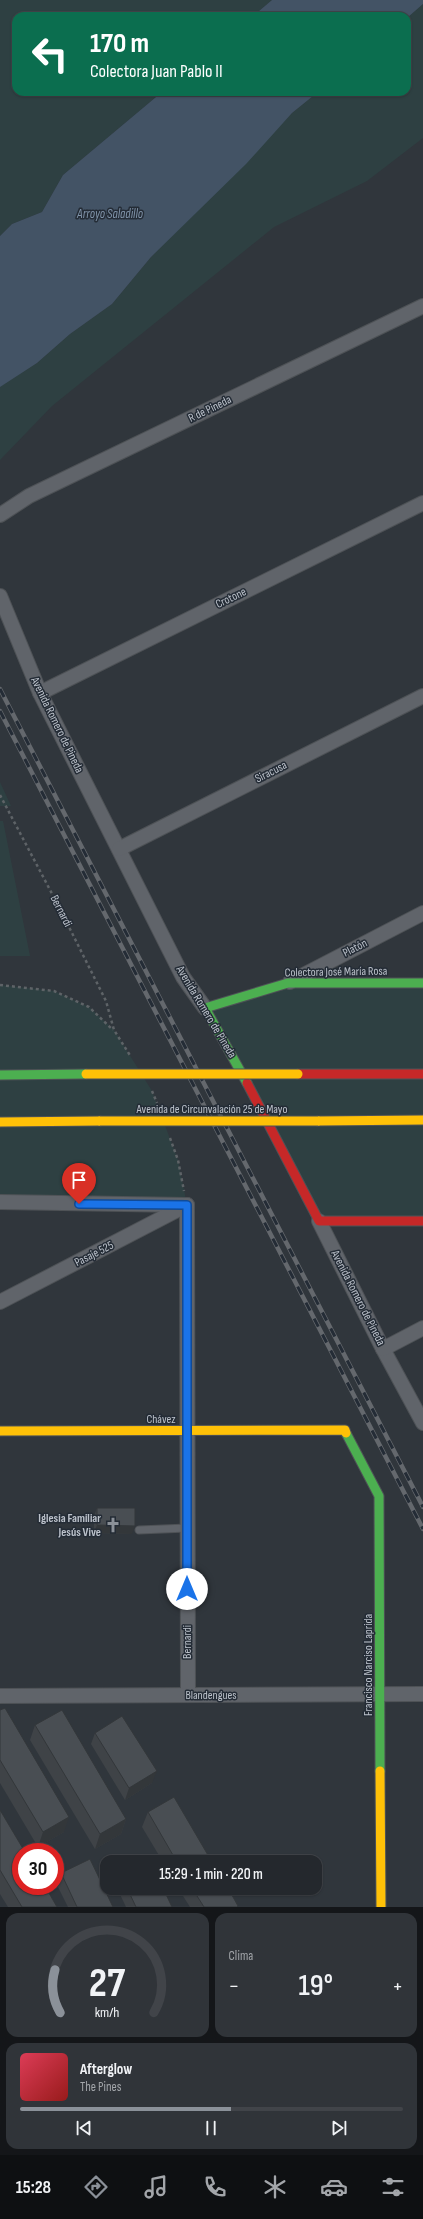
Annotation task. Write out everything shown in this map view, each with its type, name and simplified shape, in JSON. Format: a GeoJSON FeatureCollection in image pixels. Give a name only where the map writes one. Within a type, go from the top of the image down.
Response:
{"type":"FeatureCollection","features":[{"type":"Feature","properties":{"kind":"main road","name":"Colectora José María Rosa"},"geometry":{"type":"LineString","coordinates":[[206,1008],[288,983],[423,983]]}},
{"type":"Feature","properties":{"kind":"main road","name":"Avenida Romero de Pineda"},"geometry":{"type":"LineString","coordinates":[[206,1008],[249,1086],[319,1221]]}},
{"type":"Feature","properties":{"kind":"main road"},"geometry":{"type":"LineString","coordinates":[[0,1075],[423,1074]]}},
{"type":"Feature","properties":{"kind":"main road","name":"Avenida de Circunvalación 25 de Mayo"},"geometry":{"type":"LineString","coordinates":[[0,1122],[423,1120]]}},
{"type":"Feature","properties":{"kind":"main road"},"geometry":{"type":"LineString","coordinates":[[319,1221],[423,1221]]}},
{"type":"Feature","properties":{"kind":"main road","name":"Chávez"},"geometry":{"type":"LineString","coordinates":[[0,1431],[345,1430]]}},
{"type":"Feature","properties":{"kind":"main road","name":"Francisco Narciso Laprida"},"geometry":{"type":"LineString","coordinates":[[345,1430],[379,1496],[381,1907]]}},
{"type":"Feature","properties":{"kind":"street","name":"R de Pineda"},"geometry":{"type":"LineString","coordinates":[[0,515],[29,496],[423,306]]}},
{"type":"Feature","properties":{"kind":"street","name":"Crotone"},"geometry":{"type":"LineString","coordinates":[[40,693],[423,503]]}},
{"type":"Feature","properties":{"kind":"street","name":"Avenida Romero de Pineda"},"geometry":{"type":"LineString","coordinates":[[0,596],[40,693],[183,977],[206,1008]]}},
{"type":"Feature","properties":{"kind":"street","name":"Siracusa"},"geometry":{"type":"LineString","coordinates":[[119,849],[423,696]]}},
{"type":"Feature","properties":{"kind":"street","name":"Platón"},"geometry":{"type":"LineString","coordinates":[[288,983],[423,913]]}},
{"type":"Feature","properties":{"kind":"street"},"geometry":{"type":"LineString","coordinates":[[0,1202],[187,1205]]}},
{"type":"Feature","properties":{"kind":"street","name":"Pasaje 525"},"geometry":{"type":"LineString","coordinates":[[0,1302],[187,1205]]}},
{"type":"Feature","properties":{"kind":"street","name":"Bernardi"},"geometry":{"type":"LineString","coordinates":[[187,1205],[188,1695]]}},
{"type":"Feature","properties":{"kind":"street","name":"Avenida Romero de Pineda"},"geometry":{"type":"LineString","coordinates":[[319,1221],[383,1349],[419,1409],[423,1424]]}},
{"type":"Feature","properties":{"kind":"street"},"geometry":{"type":"LineString","coordinates":[[383,1349],[423,1328]]}},
{"type":"Feature","properties":{"kind":"street","name":"Blandengues"},"geometry":{"type":"LineString","coordinates":[[0,1696],[423,1694]]}},
{"type":"Feature","properties":{"kind":"lane"},"geometry":{"type":"LineString","coordinates":[[139,1530],[187,1528]]}},
{"type":"Feature","properties":{"kind":"path","name":"Bernardi"},"geometry":{"type":"LineString","coordinates":[[0,795],[59,907],[106,1001],[114,1030],[89,1007],[54,990],[0,985]]}},
{"type":"Feature","properties":{"kind":"shaded area"},"geometry":{"type":"Polygon","coordinates":[[[0,0],[272,0],[258,12],[12,12],[12,96],[157,96],[63,175],[42,212],[12,224],[0,236],[0,0]]]}},
{"type":"Feature","properties":{"kind":"shaded area"},"geometry":{"type":"Polygon","coordinates":[[[423,4],[423,138],[367,181],[274,227],[52,406],[0,460],[0,387],[37,363],[70,334],[112,304],[151,257],[292,113],[313,96],[411,96],[411,14],[423,4]]]}},
{"type":"Feature","properties":{"kind":"shaded area"},"geometry":{"type":"Polygon","coordinates":[[[0,782],[11,806],[0,806],[0,782]]]}},
{"type":"Feature","properties":{"kind":"shaded area"},"geometry":{"type":"Polygon","coordinates":[[[0,821],[3,821],[30,956],[0,956],[0,821]]]}},
{"type":"Feature","properties":{"kind":"shaded area"},"geometry":{"type":"Polygon","coordinates":[[[288,983],[423,983],[423,1221],[319,1221],[205,1008],[288,983]]]}},
{"type":"Feature","properties":{"kind":"shaded area"},"geometry":{"type":"Polygon","coordinates":[[[0,985],[54,991],[89,1007],[114,1030],[152,1091],[178,1160],[187,1205],[0,1202],[0,985]]]}},
{"type":"Feature","properties":{"kind":"water"},"geometry":{"type":"Polygon","coordinates":[[[272,0],[423,0],[423,4],[411,14],[411,12],[258,12],[272,0]]]}},
{"type":"Feature","properties":{"kind":"water","name":"Arroyo Saladillo"},"geometry":{"type":"Polygon","coordinates":[[[157,96],[313,96],[292,113],[246,164],[151,257],[112,304],[70,334],[37,363],[0,387],[0,236],[12,224],[42,212],[63,175],[157,96]]]}},
{"type":"Feature","properties":{"kind":"building"},"geometry":{"type":"Polygon","coordinates":[[[97,1508],[135,1508],[135,1526],[97,1525],[97,1508]]]}},
{"type":"Feature","properties":{"kind":"building"},"geometry":{"type":"Polygon","coordinates":[[[5,1708],[69,1817],[43,1832],[0,1760],[0,1710],[5,1708]]]}},
{"type":"Feature","properties":{"kind":"building"},"geometry":{"type":"Polygon","coordinates":[[[62,1710],[126,1819],[100,1834],[35,1725],[62,1710]]]}},
{"type":"Feature","properties":{"kind":"building"},"geometry":{"type":"Polygon","coordinates":[[[122,1716],[157,1771],[129,1788],[95,1733],[122,1716]]]}},
{"type":"Feature","properties":{"kind":"building"},"geometry":{"type":"Polygon","coordinates":[[[174,1797],[208,1855],[173,1855],[148,1812],[174,1797]]]}},
{"type":"Feature","properties":{"kind":"building"},"geometry":{"type":"Polygon","coordinates":[[[0,1810],[20,1843],[12,1843],[12,1890],[0,1870],[0,1810]]]}},
{"type":"Feature","properties":{"kind":"building"},"geometry":{"type":"Polygon","coordinates":[[[90,1859],[100,1880],[100,1895],[107,1895],[113,1907],[77,1907],[64,1879],[64,1872],[90,1859]]]}},
{"type":"Feature","properties":{"kind":"building"},"geometry":{"type":"Polygon","coordinates":[[[15,1895],[50,1895],[57,1907],[22,1907],[15,1895]]]}},
{"type":"Feature","properties":{"kind":"building"},"geometry":{"type":"Polygon","coordinates":[[[130,1895],[166,1895],[172,1907],[136,1907],[130,1895]]]}},
{"type":"Feature","properties":{"kind":"building"},"geometry":{"type":"Polygon","coordinates":[[[196,1895],[232,1895],[238,1906],[237,1907],[204,1907],[196,1895]]]}},
{"type":"Feature","properties":{"kind":"railway"},"geometry":{"type":"LineString","coordinates":[[0,689],[423,1507]]}},
{"type":"Feature","properties":{"kind":"railway"},"geometry":{"type":"LineString","coordinates":[[0,711],[423,1529]]}},
{"type":"Feature","properties":{"kind":"traffic: fast"},"geometry":{"type":"LineString","coordinates":[[247,1083],[205,1008],[288,983],[423,983]]}},
{"type":"Feature","properties":{"kind":"traffic: fast"},"geometry":{"type":"LineString","coordinates":[[0,1075],[86,1074]]}},
{"type":"Feature","properties":{"kind":"traffic: fast"},"geometry":{"type":"LineString","coordinates":[[346,1433],[379,1496],[380,1771]]}},
{"type":"Feature","properties":{"kind":"traffic: slow"},"geometry":{"type":"LineString","coordinates":[[86,1074],[298,1074]]}},
{"type":"Feature","properties":{"kind":"traffic: slow"},"geometry":{"type":"LineString","coordinates":[[318,1121],[423,1120]]}},
{"type":"Feature","properties":{"kind":"traffic: slow"},"geometry":{"type":"LineString","coordinates":[[0,1122],[100,1121]]}},
{"type":"Feature","properties":{"kind":"traffic: slow"},"geometry":{"type":"LineString","coordinates":[[100,1121],[318,1121]]}},
{"type":"Feature","properties":{"kind":"traffic: slow"},"geometry":{"type":"LineString","coordinates":[[0,1431],[345,1430],[346,1433]]}},
{"type":"Feature","properties":{"kind":"traffic: slow"},"geometry":{"type":"LineString","coordinates":[[380,1771],[381,1907]]}},
{"type":"Feature","properties":{"kind":"traffic: jam"},"geometry":{"type":"LineString","coordinates":[[298,1074],[423,1074]]}},
{"type":"Feature","properties":{"kind":"traffic: jam"},"geometry":{"type":"LineString","coordinates":[[247,1083],[319,1221],[423,1221]]}},
{"type":"Feature","properties":{"kind":"place","name":"Iglesia Familiar Jesús Vive"},"geometry":{"type":"Point","coordinates":[113,1525]}},
{"type":"Feature","properties":{"kind":"route"},"geometry":{"type":"LineString","coordinates":[[79,1204],[187,1205],[187,1589]]}}]}
